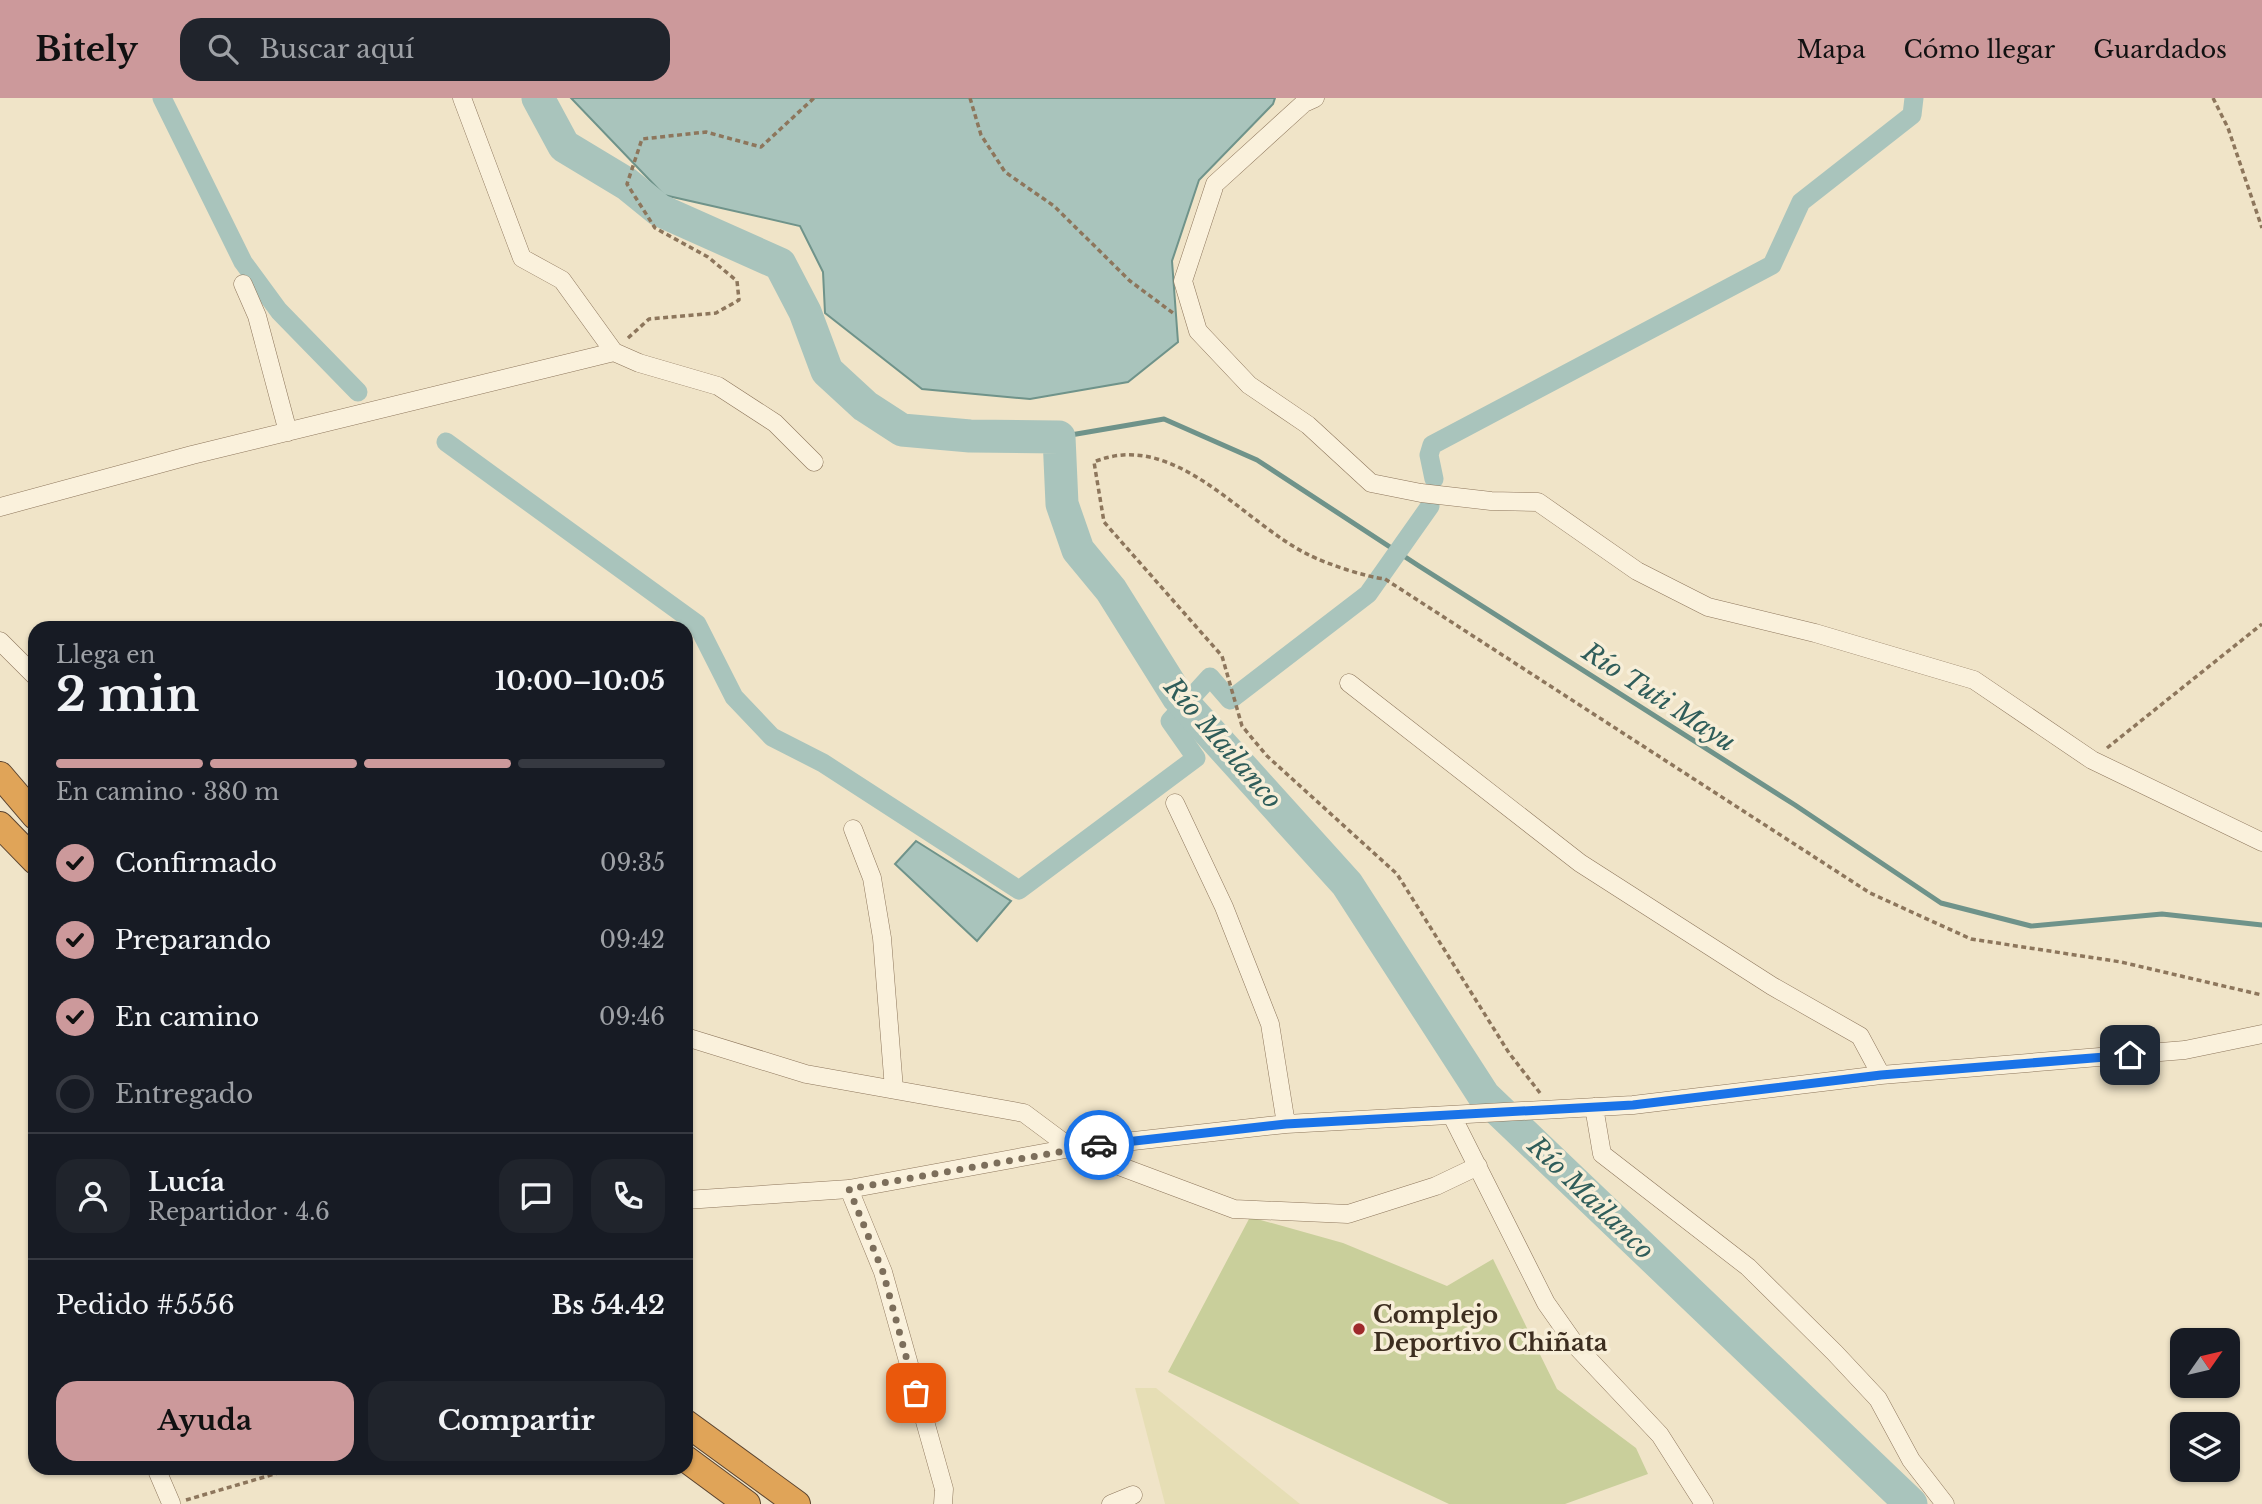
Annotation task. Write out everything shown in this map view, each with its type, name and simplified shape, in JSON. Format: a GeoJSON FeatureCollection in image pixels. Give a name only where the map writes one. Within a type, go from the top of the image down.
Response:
{"type":"FeatureCollection","features":[{"type":"Feature","properties":{"kind":"highway"},"geometry":{"type":"LineString","coordinates":[[0,775],[28,808]]}},
{"type":"Feature","properties":{"kind":"highway"},"geometry":{"type":"LineString","coordinates":[[0,825],[28,854]]}},
{"type":"Feature","properties":{"kind":"highway"},"geometry":{"type":"LineString","coordinates":[[693,1428],[797,1504]]}},
{"type":"Feature","properties":{"kind":"highway"},"geometry":{"type":"LineString","coordinates":[[693,1464],[747,1504]]}},
{"type":"Feature","properties":{"kind":"street"},"geometry":{"type":"LineString","coordinates":[[462,98],[522,258],[562,280],[614,352],[639,363],[718,386],[775,423],[814,462]]}},
{"type":"Feature","properties":{"kind":"street"},"geometry":{"type":"LineString","coordinates":[[1315,98],[1304,103],[1215,184],[1183,281],[1198,331],[1250,385],[1308,425],[1371,483],[1432,494],[1538,502],[1637,571],[1708,607],[1815,632],[1974,680],[2092,760],[2262,842]]}},
{"type":"Feature","properties":{"kind":"street"},"geometry":{"type":"LineString","coordinates":[[243,284],[257,316],[288,432]]}},
{"type":"Feature","properties":{"kind":"street"},"geometry":{"type":"LineString","coordinates":[[0,507],[288,432],[614,352]]}},
{"type":"Feature","properties":{"kind":"street"},"geometry":{"type":"LineString","coordinates":[[0,642],[28,669]]}},
{"type":"Feature","properties":{"kind":"street"},"geometry":{"type":"LineString","coordinates":[[1349,683],[1580,863],[1772,986],[1860,1036],[1881,1075]]}},
{"type":"Feature","properties":{"kind":"street"},"geometry":{"type":"LineString","coordinates":[[1175,803],[1224,907],[1270,1024],[1286,1124]]}},
{"type":"Feature","properties":{"kind":"street"},"geometry":{"type":"LineString","coordinates":[[853,829],[872,878],[882,937],[894,1090]]}},
{"type":"Feature","properties":{"kind":"street"},"geometry":{"type":"LineString","coordinates":[[693,1200],[849,1189],[1071,1148],[1286,1124],[1594,1107],[1738,1094],[1881,1075],[2185,1050],[2262,1034]]}},
{"type":"Feature","properties":{"kind":"street"},"geometry":{"type":"LineString","coordinates":[[693,1039],[806,1074],[1024,1113],[1071,1148],[1234,1209],[1348,1214],[1436,1186],[1478,1166]]}},
{"type":"Feature","properties":{"kind":"street"},"geometry":{"type":"LineString","coordinates":[[1594,1107],[1602,1154],[1748,1267],[1835,1353],[1878,1399],[1910,1460],[1945,1504]]}},
{"type":"Feature","properties":{"kind":"street"},"geometry":{"type":"LineString","coordinates":[[1452,1116],[1546,1303],[1577,1347],[1660,1435],[1704,1504]]}},
{"type":"Feature","properties":{"kind":"street"},"geometry":{"type":"LineString","coordinates":[[849,1189],[883,1272],[943,1489],[943,1504]]}},
{"type":"Feature","properties":{"kind":"street"},"geometry":{"type":"LineString","coordinates":[[159,1475],[171,1503]]}},
{"type":"Feature","properties":{"kind":"street"},"geometry":{"type":"LineString","coordinates":[[1111,1504],[1133,1495]]}},
{"type":"Feature","properties":{"kind":"path"},"geometry":{"type":"LineString","coordinates":[[614,352],[649,319],[716,313],[739,300],[737,281],[708,257],[655,228],[627,184],[642,139],[706,132],[761,147],[814,98]]}},
{"type":"Feature","properties":{"kind":"path"},"geometry":{"type":"LineString","coordinates":[[970,98],[981,135],[1005,172],[1054,206],[1130,281],[1198,331]]}},
{"type":"Feature","properties":{"kind":"path"},"geometry":{"type":"LineString","coordinates":[[2213,98],[2228,128],[2262,228]]}},
{"type":"Feature","properties":{"kind":"path"},"geometry":{"type":"LineString","coordinates":[[1552,1109],[1509,1053],[1397,874],[1267,756],[1241,726],[1222,656],[1104,522],[1094,462],[1115,453],[1184,468],[1309,555],[1385,579],[1870,893],[1971,939],[2122,962],[2262,995]]}},
{"type":"Feature","properties":{"kind":"path"},"geometry":{"type":"LineString","coordinates":[[2092,760],[2262,624]]}},
{"type":"Feature","properties":{"kind":"path"},"geometry":{"type":"LineString","coordinates":[[171,1503],[273,1475]]}},
{"type":"Feature","properties":{"kind":"shaded area"},"geometry":{"type":"Polygon","coordinates":[[[1135,1388],[1156,1388],[1300,1504],[1165,1504],[1135,1388]]]}},
{"type":"Feature","properties":{"kind":"green space","name":"Complejo Deportivo Chiñata"},"geometry":{"type":"Polygon","coordinates":[[[1250,1217],[1343,1243],[1447,1286],[1493,1259],[1557,1389],[1636,1448],[1648,1474],[1565,1504],[1449,1504],[1168,1372],[1250,1217]]]}},
{"type":"Feature","properties":{"kind":"water"},"geometry":{"type":"Polygon","coordinates":[[[571,98],[1275,98],[1273,104],[1199,180],[1172,261],[1178,342],[1128,382],[1030,399],[922,389],[825,313],[823,272],[800,226],[664,195],[571,98]]]}},
{"type":"Feature","properties":{"kind":"water"},"geometry":{"type":"Polygon","coordinates":[[[916,841],[1011,901],[977,941],[895,864],[916,841]]]}},
{"type":"Feature","properties":{"kind":"waterway"},"geometry":{"type":"LineString","coordinates":[[162,98],[243,262],[279,311],[358,392]]}},
{"type":"Feature","properties":{"kind":"waterway","name":"Río Mailanco"},"geometry":{"type":"LineString","coordinates":[[538,98],[564,146],[627,184],[659,210],[780,264],[805,312],[827,371],[865,406],[902,430],[970,436],[1059,437],[1062,504],[1078,550],[1111,590],[1178,697],[1347,884],[1484,1096],[1911,1504]]}},
{"type":"Feature","properties":{"kind":"waterway"},"geometry":{"type":"LineString","coordinates":[[1434,479],[1429,455],[1432,445],[1772,265],[1801,202],[1912,115],[1914,98]]}},
{"type":"Feature","properties":{"kind":"waterway","name":"Río Tuti Mayu"},"geometry":{"type":"LineString","coordinates":[[1059,437],[1164,419],[1257,460],[1795,805],[1941,903],[2031,926],[2162,914],[2262,925]]}},
{"type":"Feature","properties":{"kind":"waterway"},"geometry":{"type":"LineString","coordinates":[[446,442],[693,621]]}},
{"type":"Feature","properties":{"kind":"waterway"},"geometry":{"type":"LineString","coordinates":[[693,621],[697,624],[734,697],[772,737],[823,763],[1019,890],[1196,758],[1170,721],[1210,677],[1230,700],[1368,594],[1430,506]]}},
{"type":"Feature","properties":{"kind":"way so far"},"geometry":{"type":"LineString","coordinates":[[916,1393],[883,1272],[849,1189],[1099,1145]]}},
{"type":"Feature","properties":{"kind":"place","name":"Complejo Deportivo Chiñata"},"geometry":{"type":"Point","coordinates":[1359,1329]}},
{"type":"Feature","properties":{"kind":"route"},"geometry":{"type":"LineString","coordinates":[[1099,1145],[1286,1124],[1633,1105],[1881,1075],[2130,1055]]}}]}
